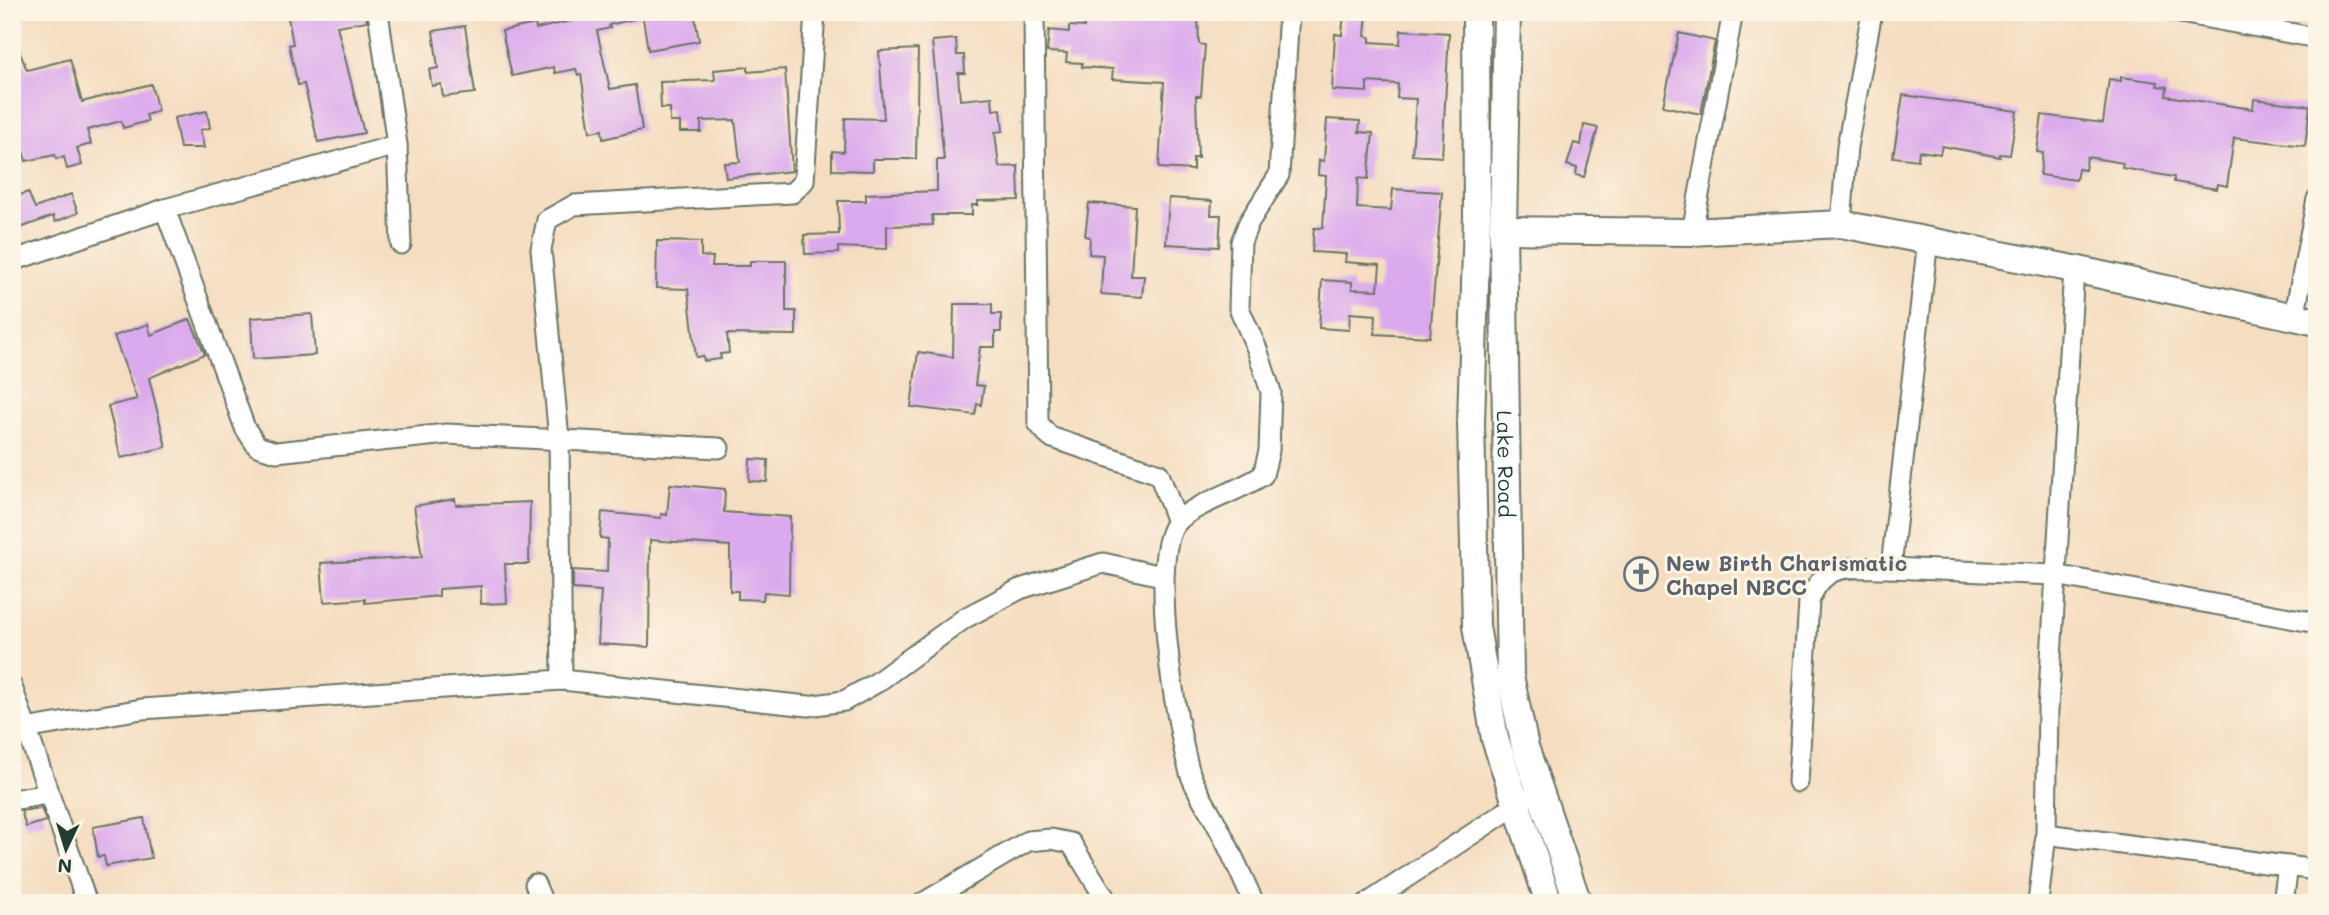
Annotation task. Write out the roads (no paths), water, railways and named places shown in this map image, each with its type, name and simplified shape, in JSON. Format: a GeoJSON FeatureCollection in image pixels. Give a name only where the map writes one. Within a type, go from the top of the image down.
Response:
{"type":"FeatureCollection","features":[{"type":"Feature","properties":{"kind":"main road","name":"Lake Road"},"geometry":{"type":"LineString","coordinates":[[1476,12],[1477,216],[1471,423],[1476,626],[1495,738],[1578,903]]}},
{"type":"Feature","properties":{"kind":"main road","name":"Lake Road"},"geometry":{"type":"LineString","coordinates":[[1507,12],[1503,230],[1510,676],[1527,798],[1549,903]]}},
{"type":"Feature","properties":{"kind":"main road"},"geometry":{"type":"LineString","coordinates":[[1503,230],[1692,232],[1841,224],[2074,269],[2305,320]]}},
{"type":"Feature","properties":{"kind":"street"},"geometry":{"type":"LineString","coordinates":[[378,12],[397,145],[401,244]]}},
{"type":"Feature","properties":{"kind":"street"},"geometry":{"type":"LineString","coordinates":[[562,680],[559,439],[541,248],[547,220],[574,205],[792,193],[804,181],[815,12]]}},
{"type":"Feature","properties":{"kind":"street"},"geometry":{"type":"LineString","coordinates":[[1034,12],[1038,423],[1050,437],[1159,474],[1177,522]]}},
{"type":"Feature","properties":{"kind":"street"},"geometry":{"type":"LineString","coordinates":[[1254,903],[1191,774],[1174,686],[1162,576],[1167,545],[1177,522],[1200,507],[1241,490],[1263,475],[1269,451],[1271,393],[1257,349],[1239,308],[1241,242],[1249,222],[1279,175],[1289,12]]}},
{"type":"Feature","properties":{"kind":"street"},"geometry":{"type":"LineString","coordinates":[[1692,232],[1732,12]]}},
{"type":"Feature","properties":{"kind":"street"},"geometry":{"type":"LineString","coordinates":[[1841,224],[1847,147],[1872,12]]}},
{"type":"Feature","properties":{"kind":"street"},"geometry":{"type":"LineString","coordinates":[[2175,12],[2317,37]]}},
{"type":"Feature","properties":{"kind":"street"},"geometry":{"type":"LineString","coordinates":[[12,261],[166,209],[397,145]]}},
{"type":"Feature","properties":{"kind":"street"},"geometry":{"type":"LineString","coordinates":[[2305,320],[2317,199]]}},
{"type":"Feature","properties":{"kind":"street"},"geometry":{"type":"LineString","coordinates":[[166,209],[245,428],[257,446],[276,452],[447,434],[719,448]]}},
{"type":"Feature","properties":{"kind":"street"},"geometry":{"type":"LineString","coordinates":[[1891,568],[1928,239]]}},
{"type":"Feature","properties":{"kind":"street"},"geometry":{"type":"LineString","coordinates":[[2038,903],[2046,834],[2055,575],[2074,269]]}},
{"type":"Feature","properties":{"kind":"street"},"geometry":{"type":"LineString","coordinates":[[25,729],[142,709],[562,680],[808,706],[844,701],[876,683],[965,618],[1020,589],[1103,563],[1162,576]]}},
{"type":"Feature","properties":{"kind":"street"},"geometry":{"type":"LineString","coordinates":[[1798,782],[1809,601],[1816,582],[1828,572],[1891,568],[2055,575],[2317,623]]}},
{"type":"Feature","properties":{"kind":"street"},"geometry":{"type":"LineString","coordinates":[[12,687],[87,903]]}},
{"type":"Feature","properties":{"kind":"street"},"geometry":{"type":"LineString","coordinates":[[12,800],[48,794]]}},
{"type":"Feature","properties":{"kind":"street"},"geometry":{"type":"LineString","coordinates":[[1368,903],[1527,798]]}},
{"type":"Feature","properties":{"kind":"street"},"geometry":{"type":"LineString","coordinates":[[2046,834],[2317,870]]}},
{"type":"Feature","properties":{"kind":"street"},"geometry":{"type":"LineString","coordinates":[[923,903],[1028,841],[1051,839],[1071,843],[1108,903]]}},
{"type":"Feature","properties":{"kind":"street"},"geometry":{"type":"LineString","coordinates":[[2283,903],[2288,866]]}},
{"type":"Feature","properties":{"kind":"street"},"geometry":{"type":"LineString","coordinates":[[535,884],[543,903]]}},
{"type":"Feature","properties":{"kind":"place","name":"New Birth Charismatic Chapel NBCC"},"geometry":{"type":"Point","coordinates":[1641,574]}}]}
